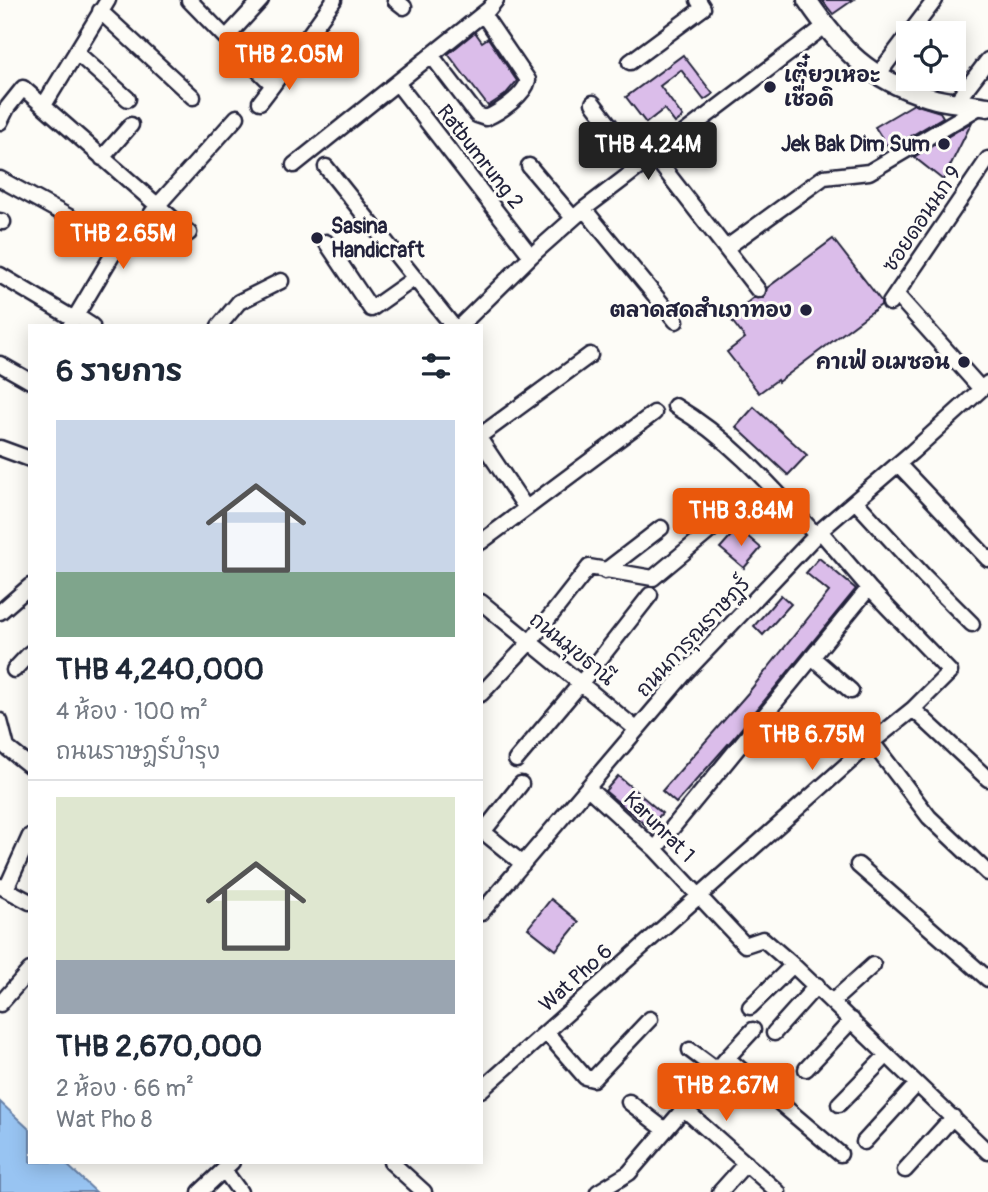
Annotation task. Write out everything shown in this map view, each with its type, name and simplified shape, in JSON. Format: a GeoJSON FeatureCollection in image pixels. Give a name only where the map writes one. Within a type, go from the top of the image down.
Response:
{"type":"FeatureCollection","features":[{"type":"Feature","properties":{"kind":"main road"},"geometry":{"type":"LineString","coordinates":[[807,0],[852,58],[877,76],[929,98],[985,106]]}},
{"type":"Feature","properties":{"kind":"street"},"geometry":{"type":"LineString","coordinates":[[189,0],[273,85]]}},
{"type":"Feature","properties":{"kind":"street"},"geometry":{"type":"LineString","coordinates":[[226,37],[261,0]]}},
{"type":"Feature","properties":{"kind":"street"},"geometry":{"type":"LineString","coordinates":[[260,102],[334,0]]}},
{"type":"Feature","properties":{"kind":"street"},"geometry":{"type":"LineString","coordinates":[[294,165],[483,14],[496,0]]}},
{"type":"Feature","properties":{"kind":"street"},"geometry":{"type":"LineString","coordinates":[[630,62],[703,8],[698,0]]}},
{"type":"Feature","properties":{"kind":"street"},"geometry":{"type":"LineString","coordinates":[[919,21],[935,0]]}},
{"type":"Feature","properties":{"kind":"street"},"geometry":{"type":"LineString","coordinates":[[44,106],[104,6],[193,97]]}},
{"type":"Feature","properties":{"kind":"street"},"geometry":{"type":"LineString","coordinates":[[431,55],[477,115],[486,118],[496,113],[525,89],[528,80],[483,14]]}},
{"type":"Feature","properties":{"kind":"street"},"geometry":{"type":"LineString","coordinates":[[462,324],[531,256],[579,214],[825,26]]}},
{"type":"Feature","properties":{"kind":"street"},"geometry":{"type":"LineString","coordinates":[[877,76],[896,51]]}},
{"type":"Feature","properties":{"kind":"street"},"geometry":{"type":"LineString","coordinates":[[76,52],[128,99]]}},
{"type":"Feature","properties":{"kind":"street"},"geometry":{"type":"LineString","coordinates":[[956,102],[988,60]]}},
{"type":"Feature","properties":{"kind":"street","name":"Ratbumrung 2"},"geometry":{"type":"LineString","coordinates":[[397,83],[531,256]]}},
{"type":"Feature","properties":{"kind":"street"},"geometry":{"type":"LineString","coordinates":[[0,122],[4,106],[23,88],[189,233]]}},
{"type":"Feature","properties":{"kind":"street"},"geometry":{"type":"LineString","coordinates":[[593,103],[640,166]]}},
{"type":"Feature","properties":{"kind":"street"},"geometry":{"type":"LineString","coordinates":[[726,248],[824,177],[869,172],[985,106]]}},
{"type":"Feature","properties":{"kind":"street"},"geometry":{"type":"LineString","coordinates":[[0,275],[73,320],[113,254],[134,238],[157,206],[237,117]]}},
{"type":"Feature","properties":{"kind":"street"},"geometry":{"type":"LineString","coordinates":[[102,158],[131,125]]}},
{"type":"Feature","properties":{"kind":"street"},"geometry":{"type":"LineString","coordinates":[[654,156],[758,290]]}},
{"type":"Feature","properties":{"kind":"street","name":"ซอยดอนนก 9"},"geometry":{"type":"LineString","coordinates":[[985,387],[893,299],[988,159]]}},
{"type":"Feature","properties":{"kind":"street"},"geometry":{"type":"LineString","coordinates":[[529,166],[579,214],[676,321]]}},
{"type":"Feature","properties":{"kind":"street"},"geometry":{"type":"LineString","coordinates":[[326,167],[451,324]]}},
{"type":"Feature","properties":{"kind":"street"},"geometry":{"type":"LineString","coordinates":[[0,179],[71,218]]}},
{"type":"Feature","properties":{"kind":"street"},"geometry":{"type":"LineString","coordinates":[[326,242],[371,309],[415,278]]}},
{"type":"Feature","properties":{"kind":"street"},"geometry":{"type":"LineString","coordinates":[[221,324],[239,302],[281,281]]}},
{"type":"Feature","properties":{"kind":"street"},"geometry":{"type":"LineString","coordinates":[[483,434],[590,355]]}},
{"type":"Feature","properties":{"kind":"street"},"geometry":{"type":"LineString","coordinates":[[0,364],[28,380]]}},
{"type":"Feature","properties":{"kind":"street","name":"ถนนการุณราษฏร์"},"geometry":{"type":"LineString","coordinates":[[483,911],[685,673],[818,533],[985,387]]}},
{"type":"Feature","properties":{"kind":"street"},"geometry":{"type":"LineString","coordinates":[[655,849],[869,588],[764,478],[700,421],[675,406]]}},
{"type":"Feature","properties":{"kind":"street"},"geometry":{"type":"LineString","coordinates":[[483,540],[654,413]]}},
{"type":"Feature","properties":{"kind":"street"},"geometry":{"type":"LineString","coordinates":[[483,444],[526,508]]}},
{"type":"Feature","properties":{"kind":"street"},"geometry":{"type":"LineString","coordinates":[[0,448],[28,458]]}},
{"type":"Feature","properties":{"kind":"street"},"geometry":{"type":"LineString","coordinates":[[898,464],[988,559]]}},
{"type":"Feature","properties":{"kind":"street"},"geometry":{"type":"LineString","coordinates":[[856,502],[972,624]]}},
{"type":"Feature","properties":{"kind":"street"},"geometry":{"type":"LineString","coordinates":[[483,692],[530,642],[589,568],[653,578],[724,519]]}},
{"type":"Feature","properties":{"kind":"street"},"geometry":{"type":"LineString","coordinates":[[605,570],[661,528]]}},
{"type":"Feature","properties":{"kind":"street"},"geometry":{"type":"LineString","coordinates":[[0,612],[28,588]]}},
{"type":"Feature","properties":{"kind":"street","name":"Wat Pho 6"},"geometry":{"type":"LineString","coordinates":[[483,1088],[872,742],[913,709],[950,672],[869,588]]}},
{"type":"Feature","properties":{"kind":"street"},"geometry":{"type":"LineString","coordinates":[[516,760],[650,595]]}},
{"type":"Feature","properties":{"kind":"street","name":"ถนนมุขธานี"},"geometry":{"type":"LineString","coordinates":[[483,604],[636,729]]}},
{"type":"Feature","properties":{"kind":"street"},"geometry":{"type":"LineString","coordinates":[[14,670],[28,655]]}},
{"type":"Feature","properties":{"kind":"street"},"geometry":{"type":"LineString","coordinates":[[812,657],[851,691]]}},
{"type":"Feature","properties":{"kind":"street"},"geometry":{"type":"LineString","coordinates":[[913,709],[988,779]]}},
{"type":"Feature","properties":{"kind":"street"},"geometry":{"type":"LineString","coordinates":[[0,721],[7,748],[28,764]]}},
{"type":"Feature","properties":{"kind":"street"},"geometry":{"type":"LineString","coordinates":[[872,742],[929,817],[988,873]]}},
{"type":"Feature","properties":{"kind":"street"},"geometry":{"type":"LineString","coordinates":[[483,830],[521,785]]}},
{"type":"Feature","properties":{"kind":"street","name":"Karunrat 1"},"geometry":{"type":"LineString","coordinates":[[589,788],[655,849],[745,945],[763,939],[793,965]]}},
{"type":"Feature","properties":{"kind":"street"},"geometry":{"type":"LineString","coordinates":[[483,832],[523,864]]}},
{"type":"Feature","properties":{"kind":"street"},"geometry":{"type":"LineString","coordinates":[[28,840],[3,888],[28,901]]}},
{"type":"Feature","properties":{"kind":"street"},"geometry":{"type":"LineString","coordinates":[[859,865],[988,979]]}},
{"type":"Feature","properties":{"kind":"street"},"geometry":{"type":"LineString","coordinates":[[750,1007],[793,965],[817,985],[988,1152]]}},
{"type":"Feature","properties":{"kind":"street"},"geometry":{"type":"LineString","coordinates":[[833,1001],[873,965]]}},
{"type":"Feature","properties":{"kind":"street"},"geometry":{"type":"LineString","coordinates":[[0,1004],[28,972]]}},
{"type":"Feature","properties":{"kind":"street"},"geometry":{"type":"LineString","coordinates":[[774,1033],[817,985]]}},
{"type":"Feature","properties":{"kind":"street"},"geometry":{"type":"LineString","coordinates":[[546,1032],[585,1077],[593,1079],[650,1019]]}},
{"type":"Feature","properties":{"kind":"street"},"geometry":{"type":"LineString","coordinates":[[806,1069],[852,1020]]}},
{"type":"Feature","properties":{"kind":"street"},"geometry":{"type":"LineString","coordinates":[[598,1192],[629,1172],[753,1030]]}},
{"type":"Feature","properties":{"kind":"street"},"geometry":{"type":"LineString","coordinates":[[690,1050],[717,1070]]}},
{"type":"Feature","properties":{"kind":"street"},"geometry":{"type":"LineString","coordinates":[[839,1104],[887,1055]]}},
{"type":"Feature","properties":{"kind":"street"},"geometry":{"type":"LineString","coordinates":[[727,1058],[840,1154]]}},
{"type":"Feature","properties":{"kind":"street"},"geometry":{"type":"LineString","coordinates":[[864,1142],[917,1084]]}},
{"type":"Feature","properties":{"kind":"street"},"geometry":{"type":"LineString","coordinates":[[629,1102],[664,1129]]}},
{"type":"Feature","properties":{"kind":"street"},"geometry":{"type":"LineString","coordinates":[[683,1108],[778,1192]]}},
{"type":"Feature","properties":{"kind":"street"},"geometry":{"type":"LineString","coordinates":[[905,1170],[953,1117]]}},
{"type":"Feature","properties":{"kind":"street"},"geometry":{"type":"LineString","coordinates":[[720,1192],[746,1163]]}},
{"type":"Feature","properties":{"kind":"street"},"geometry":{"type":"LineString","coordinates":[[397,1164],[424,1192]]}},
{"type":"Feature","properties":{"kind":"street"},"geometry":{"type":"LineString","coordinates":[[200,1192],[228,1166],[240,1192]]}},
{"type":"Feature","properties":{"kind":"water"},"geometry":{"type":"Polygon","coordinates":[[[0,1102],[28,1128],[28,1164],[66,1164],[96,1192],[0,1192],[0,1102]]]}},
{"type":"Feature","properties":{"kind":"building"},"geometry":{"type":"Polygon","coordinates":[[[822,0],[853,0],[833,14],[822,0]]]}},
{"type":"Feature","properties":{"kind":"building"},"geometry":{"type":"Polygon","coordinates":[[[475,32],[482,42],[488,38],[517,81],[505,95],[488,106],[448,54],[475,32]]]}},
{"type":"Feature","properties":{"kind":"building"},"geometry":{"type":"Polygon","coordinates":[[[683,55],[713,94],[704,100],[681,70],[660,86],[683,117],[675,123],[664,109],[646,123],[626,97],[683,55]]]}},
{"type":"Feature","properties":{"kind":"building"},"geometry":{"type":"Polygon","coordinates":[[[914,104],[940,112],[943,117],[889,149],[875,127],[914,104]]]}},
{"type":"Feature","properties":{"kind":"building","name":"Jek Bak Dim Sum"},"geometry":{"type":"Polygon","coordinates":[[[972,122],[943,180],[914,157],[972,122]]]}},
{"type":"Feature","properties":{"kind":"building","name":"ตลาดสดสำเภาทอง"},"geometry":{"type":"Polygon","coordinates":[[[833,239],[881,301],[881,305],[778,382],[777,380],[759,393],[727,352],[745,338],[729,317],[753,298],[763,298],[767,288],[833,239]]]}},
{"type":"Feature","properties":{"kind":"building"},"geometry":{"type":"Polygon","coordinates":[[[754,407],[807,455],[788,475],[736,427],[754,407]]]}},
{"type":"Feature","properties":{"kind":"building"},"geometry":{"type":"Polygon","coordinates":[[[738,528],[761,548],[744,568],[720,548],[738,528]]]}},
{"type":"Feature","properties":{"kind":"building"},"geometry":{"type":"Polygon","coordinates":[[[819,558],[856,589],[737,734],[676,803],[662,791],[748,693],[829,592],[806,573],[819,558]]]}},
{"type":"Feature","properties":{"kind":"building"},"geometry":{"type":"Polygon","coordinates":[[[781,595],[791,604],[763,635],[754,626],[781,595]]]}},
{"type":"Feature","properties":{"kind":"building"},"geometry":{"type":"Polygon","coordinates":[[[618,776],[662,813],[649,828],[605,791],[618,776]]]}},
{"type":"Feature","properties":{"kind":"building"},"geometry":{"type":"Polygon","coordinates":[[[551,899],[579,922],[556,950],[528,928],[551,899]]]}},
{"type":"Feature","properties":{"kind":"place","name":"เตี๋ยวเหอะ เชื่อดิ"},"geometry":{"type":"Point","coordinates":[770,87]}},
{"type":"Feature","properties":{"kind":"place","name":"Jek Bak Dim Sum"},"geometry":{"type":"Point","coordinates":[944,144]}},
{"type":"Feature","properties":{"kind":"place","name":"Sasina Handicraft"},"geometry":{"type":"Point","coordinates":[317,238]}},
{"type":"Feature","properties":{"kind":"place","name":"ตลาดสดสำเภาทอง"},"geometry":{"type":"Point","coordinates":[806,310]}},
{"type":"Feature","properties":{"kind":"place","name":"คาเฟ่ อเมซอน"},"geometry":{"type":"Point","coordinates":[964,362]}}]}
